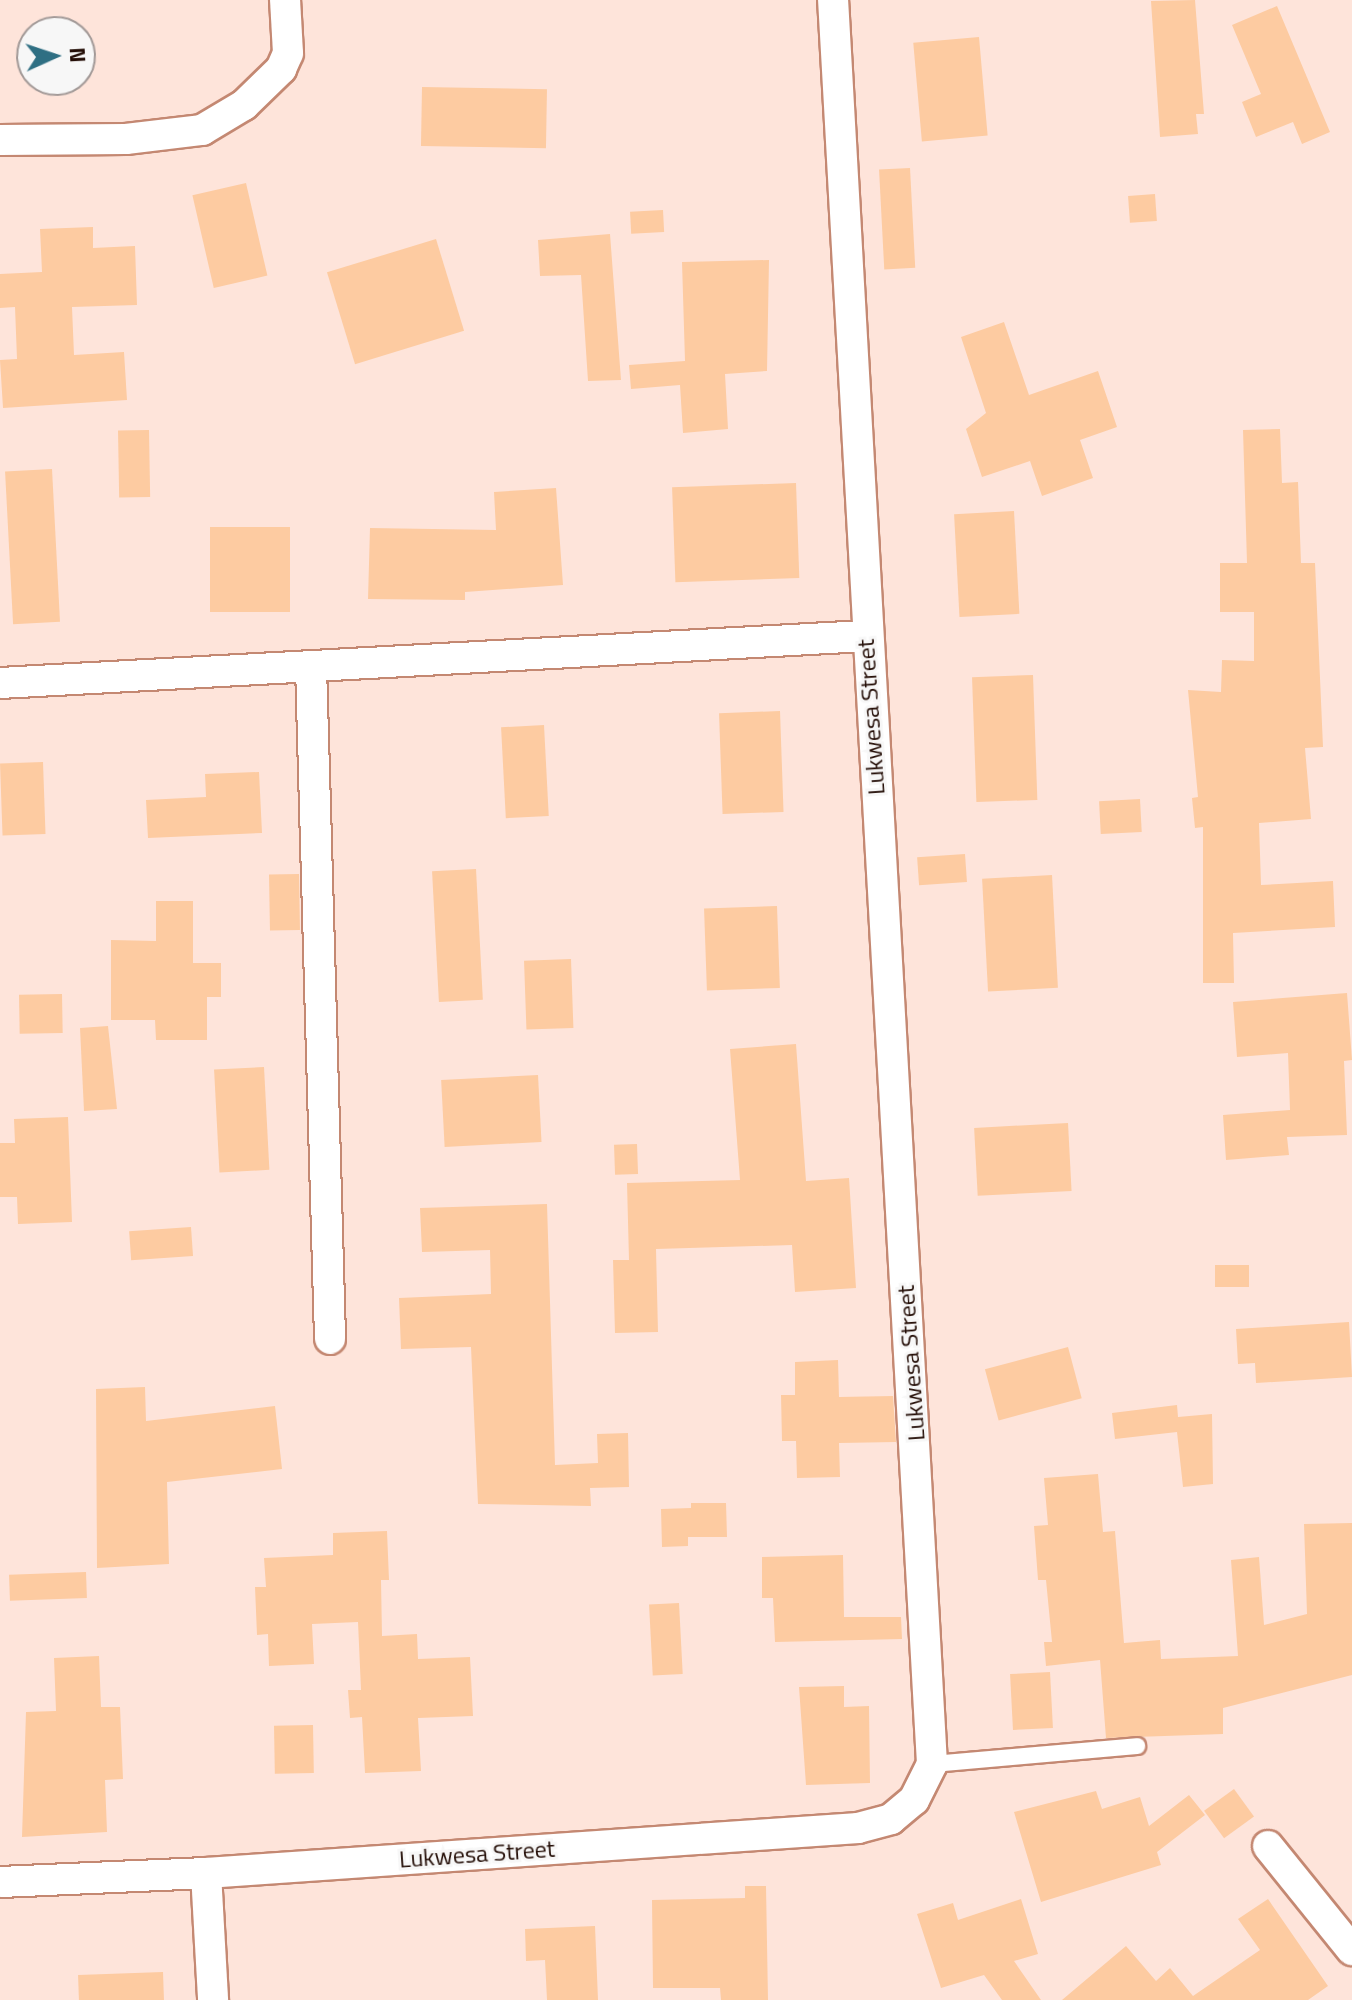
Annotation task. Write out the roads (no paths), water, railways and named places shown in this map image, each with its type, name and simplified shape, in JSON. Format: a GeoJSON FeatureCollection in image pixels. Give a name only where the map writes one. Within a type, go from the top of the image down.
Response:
{"type":"FeatureCollection","features":[{"type":"Feature","properties":{"kind":"street"},"geometry":{"type":"LineString","coordinates":[[0,140],[126,139],[202,130],[244,105],[281,69],[288,53],[285,0]]}},
{"type":"Feature","properties":{"kind":"street","name":"Lukwesa Street"},"geometry":{"type":"LineString","coordinates":[[0,1882],[206,1873],[858,1828],[891,1819],[914,1800],[932,1764],[866,636],[833,0]]}},
{"type":"Feature","properties":{"kind":"street"},"geometry":{"type":"LineString","coordinates":[[0,683],[866,636]]}},
{"type":"Feature","properties":{"kind":"street"},"geometry":{"type":"LineString","coordinates":[[311,666],[330,1339]]}},
{"type":"Feature","properties":{"kind":"street"},"geometry":{"type":"LineString","coordinates":[[1268,1846],[1352,1950]]}},
{"type":"Feature","properties":{"kind":"street"},"geometry":{"type":"LineString","coordinates":[[206,1873],[213,2000]]}},
{"type":"Feature","properties":{"kind":"lane"},"geometry":{"type":"LineString","coordinates":[[932,1764],[1137,1746]]}}]}
